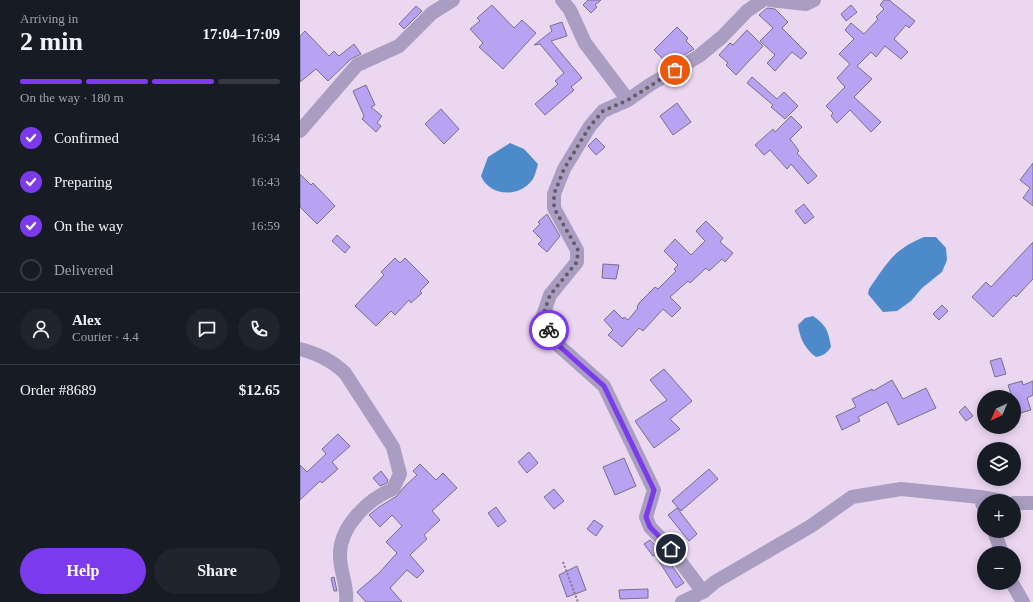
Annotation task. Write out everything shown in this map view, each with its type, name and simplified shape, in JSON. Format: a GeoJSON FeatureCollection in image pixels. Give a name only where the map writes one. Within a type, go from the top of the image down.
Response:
{"type":"FeatureCollection","features":[{"type":"Feature","properties":{"kind":"street"},"geometry":{"type":"LineString","coordinates":[[300,131],[357,65],[399,46],[432,13],[453,0]]}},
{"type":"Feature","properties":{"kind":"street"},"geometry":{"type":"LineString","coordinates":[[562,0],[570,10],[585,43],[628,100]]}},
{"type":"Feature","properties":{"kind":"street"},"geometry":{"type":"LineString","coordinates":[[703,592],[671,549],[650,527],[646,517],[654,490],[604,386],[558,345],[542,318],[550,295],[577,262],[578,250],[554,208],[554,194],[564,169],[590,126],[603,111],[628,100],[651,84],[699,56],[722,37],[747,11],[763,0]]}},
{"type":"Feature","properties":{"kind":"street"},"geometry":{"type":"LineString","coordinates":[[770,0],[806,4],[814,0]]}},
{"type":"Feature","properties":{"kind":"street"},"geometry":{"type":"LineString","coordinates":[[300,349],[320,354],[336,364],[344,373],[394,447],[400,474],[393,489],[381,493],[366,506],[352,522],[343,537],[340,556],[347,593],[346,602]]}},
{"type":"Feature","properties":{"kind":"street"},"geometry":{"type":"LineString","coordinates":[[682,602],[703,592],[715,582],[810,526],[852,498],[901,489],[977,501]]}},
{"type":"Feature","properties":{"kind":"street"},"geometry":{"type":"LineString","coordinates":[[1021,503],[1033,503]]}},
{"type":"Feature","properties":{"kind":"street"},"geometry":{"type":"LineString","coordinates":[[1016,590],[1023,602]]}},
{"type":"Feature","properties":{"kind":"path"},"geometry":{"type":"LineString","coordinates":[[563,562],[578,602]]}},
{"type":"Feature","properties":{"kind":"water"},"geometry":{"type":"Polygon","coordinates":[[[510,143],[524,149],[538,164],[533,179],[521,190],[513,192],[498,191],[485,183],[481,176],[488,157],[510,143]]]}},
{"type":"Feature","properties":{"kind":"water"},"geometry":{"type":"Polygon","coordinates":[[[924,237],[936,237],[946,248],[947,260],[942,272],[922,288],[911,301],[897,311],[883,312],[868,294],[869,289],[887,264],[898,252],[924,237]]]}},
{"type":"Feature","properties":{"kind":"water"},"geometry":{"type":"Polygon","coordinates":[[[813,316],[826,329],[831,347],[825,354],[816,357],[809,351],[804,343],[800,335],[798,325],[805,318],[813,316]]]}},
{"type":"Feature","properties":{"kind":"building"},"geometry":{"type":"Polygon","coordinates":[[[588,0],[601,0],[595,5],[597,7],[591,13],[583,5],[588,0]]]}},
{"type":"Feature","properties":{"kind":"building"},"geometry":{"type":"Polygon","coordinates":[[[884,0],[889,0],[915,21],[909,28],[906,25],[894,39],[908,52],[901,59],[885,46],[876,57],[871,52],[857,66],[872,79],[854,97],[881,122],[871,132],[850,110],[837,123],[831,116],[833,113],[826,106],[845,87],[837,78],[850,64],[839,54],[854,39],[845,30],[851,23],[864,34],[878,19],[876,17],[884,9],[880,5],[884,0]]]}},
{"type":"Feature","properties":{"kind":"building"},"geometry":{"type":"Polygon","coordinates":[[[492,5],[514,28],[522,20],[536,33],[503,69],[479,47],[483,43],[470,29],[480,21],[477,18],[492,5]]]}},
{"type":"Feature","properties":{"kind":"building"},"geometry":{"type":"Polygon","coordinates":[[[851,5],[857,12],[846,21],[841,14],[851,5]]]}},
{"type":"Feature","properties":{"kind":"building"},"geometry":{"type":"Polygon","coordinates":[[[416,6],[422,11],[404,29],[399,24],[416,6]]]}},
{"type":"Feature","properties":{"kind":"building"},"geometry":{"type":"Polygon","coordinates":[[[767,8],[775,9],[788,22],[782,28],[807,53],[801,59],[792,52],[775,71],[767,63],[775,55],[760,41],[773,28],[759,15],[767,8]]]}},
{"type":"Feature","properties":{"kind":"building"},"geometry":{"type":"Polygon","coordinates":[[[562,22],[567,36],[551,41],[582,78],[571,87],[574,90],[545,115],[535,104],[558,84],[555,81],[564,73],[540,44],[534,45],[552,31],[550,26],[562,22]]]}},
{"type":"Feature","properties":{"kind":"building"},"geometry":{"type":"Polygon","coordinates":[[[677,27],[688,38],[686,41],[694,49],[671,63],[667,59],[665,61],[654,50],[677,27]]]}},
{"type":"Feature","properties":{"kind":"building"},"geometry":{"type":"Polygon","coordinates":[[[747,30],[763,46],[736,75],[726,65],[728,63],[719,55],[730,43],[733,45],[747,30]]]}},
{"type":"Feature","properties":{"kind":"building"},"geometry":{"type":"Polygon","coordinates":[[[305,31],[329,56],[334,51],[339,56],[354,44],[361,54],[351,59],[328,81],[316,69],[300,82],[300,36],[305,31]]]}},
{"type":"Feature","properties":{"kind":"building"},"geometry":{"type":"Polygon","coordinates":[[[752,77],[777,99],[784,92],[798,106],[785,119],[771,107],[773,105],[747,83],[752,77]]]}},
{"type":"Feature","properties":{"kind":"building"},"geometry":{"type":"Polygon","coordinates":[[[366,85],[375,105],[371,107],[382,116],[377,123],[381,126],[376,132],[362,119],[364,116],[353,91],[366,85]]]}},
{"type":"Feature","properties":{"kind":"building"},"geometry":{"type":"Polygon","coordinates":[[[677,103],[691,122],[673,135],[660,116],[677,103]]]}},
{"type":"Feature","properties":{"kind":"building"},"geometry":{"type":"Polygon","coordinates":[[[441,109],[459,129],[444,144],[425,124],[441,109]]]}},
{"type":"Feature","properties":{"kind":"building"},"geometry":{"type":"Polygon","coordinates":[[[791,116],[802,127],[790,139],[799,151],[797,153],[817,176],[808,184],[791,164],[787,169],[770,150],[764,155],[755,145],[773,129],[775,132],[791,116]]]}},
{"type":"Feature","properties":{"kind":"building"},"geometry":{"type":"Polygon","coordinates":[[[596,138],[605,147],[596,155],[588,146],[596,138]]]}},
{"type":"Feature","properties":{"kind":"building"},"geometry":{"type":"Polygon","coordinates":[[[1033,163],[1033,206],[1023,198],[1030,188],[1020,180],[1033,163]]]}},
{"type":"Feature","properties":{"kind":"building"},"geometry":{"type":"Polygon","coordinates":[[[300,174],[311,185],[313,183],[335,206],[317,224],[300,207],[300,174]]]}},
{"type":"Feature","properties":{"kind":"building"},"geometry":{"type":"Polygon","coordinates":[[[804,204],[814,217],[805,224],[795,211],[804,204]]]}},
{"type":"Feature","properties":{"kind":"building"},"geometry":{"type":"Polygon","coordinates":[[[547,214],[560,236],[547,252],[538,244],[542,240],[533,231],[540,224],[538,222],[547,214]]]}},
{"type":"Feature","properties":{"kind":"building"},"geometry":{"type":"Polygon","coordinates":[[[706,221],[723,238],[720,242],[733,253],[725,262],[722,259],[709,271],[706,268],[690,283],[688,281],[670,297],[681,308],[672,317],[663,309],[643,331],[639,328],[622,347],[608,335],[613,330],[604,320],[614,310],[623,319],[624,317],[628,320],[638,308],[639,303],[655,287],[658,289],[676,271],[674,269],[678,265],[664,251],[675,239],[691,255],[705,241],[696,231],[706,221]]]}},
{"type":"Feature","properties":{"kind":"building"},"geometry":{"type":"Polygon","coordinates":[[[337,235],[350,247],[345,253],[332,241],[337,235]]]}},
{"type":"Feature","properties":{"kind":"building"},"geometry":{"type":"Polygon","coordinates":[[[1033,242],[1033,279],[1016,297],[1014,295],[993,317],[972,297],[986,282],[991,287],[1033,242]]]}},
{"type":"Feature","properties":{"kind":"building"},"geometry":{"type":"Polygon","coordinates":[[[395,258],[400,263],[405,258],[429,282],[420,291],[422,293],[411,303],[409,300],[395,315],[391,311],[376,326],[355,306],[384,275],[381,272],[395,258]]]}},
{"type":"Feature","properties":{"kind":"building"},"geometry":{"type":"Polygon","coordinates":[[[603,264],[619,265],[616,279],[602,278],[603,264]]]}},
{"type":"Feature","properties":{"kind":"building"},"geometry":{"type":"Polygon","coordinates":[[[942,305],[948,311],[939,320],[933,314],[942,305]]]}},
{"type":"Feature","properties":{"kind":"building"},"geometry":{"type":"Polygon","coordinates":[[[1001,358],[1006,374],[995,377],[990,361],[1001,358]]]}},
{"type":"Feature","properties":{"kind":"building"},"geometry":{"type":"Polygon","coordinates":[[[664,369],[692,401],[670,419],[680,429],[654,448],[635,421],[667,400],[650,380],[664,369]]]}},
{"type":"Feature","properties":{"kind":"building"},"geometry":{"type":"Polygon","coordinates":[[[892,380],[903,399],[926,388],[936,408],[898,425],[887,402],[858,417],[860,421],[842,430],[836,416],[856,407],[852,399],[872,389],[873,391],[892,380]]]}},
{"type":"Feature","properties":{"kind":"building"},"geometry":{"type":"Polygon","coordinates":[[[1022,381],[1023,385],[1033,381],[1033,395],[1027,398],[1031,410],[1021,413],[1021,390],[1010,390],[1008,385],[1022,381]]]}},
{"type":"Feature","properties":{"kind":"building"},"geometry":{"type":"Polygon","coordinates":[[[965,406],[973,416],[966,421],[959,412],[965,406]]]}},
{"type":"Feature","properties":{"kind":"building"},"geometry":{"type":"Polygon","coordinates":[[[338,434],[350,446],[332,462],[338,469],[322,483],[320,481],[300,500],[300,465],[307,472],[326,454],[322,449],[338,434]]]}},
{"type":"Feature","properties":{"kind":"building"},"geometry":{"type":"Polygon","coordinates":[[[529,452],[538,463],[527,473],[518,462],[529,452]]]}},
{"type":"Feature","properties":{"kind":"building"},"geometry":{"type":"Polygon","coordinates":[[[624,458],[636,486],[615,495],[603,467],[624,458]]]}},
{"type":"Feature","properties":{"kind":"building"},"geometry":{"type":"Polygon","coordinates":[[[420,464],[436,480],[443,473],[457,488],[432,511],[440,520],[424,535],[427,539],[410,555],[424,571],[417,578],[407,570],[390,588],[402,602],[366,602],[357,592],[379,573],[397,553],[386,542],[402,526],[392,515],[380,527],[369,515],[397,496],[417,475],[413,471],[420,464]]]}},
{"type":"Feature","properties":{"kind":"building"},"geometry":{"type":"Polygon","coordinates":[[[709,469],[718,479],[681,511],[672,501],[709,469]]]}},
{"type":"Feature","properties":{"kind":"building"},"geometry":{"type":"Polygon","coordinates":[[[381,471],[388,480],[387,483],[380,486],[373,478],[381,471]]]}},
{"type":"Feature","properties":{"kind":"building"},"geometry":{"type":"Polygon","coordinates":[[[554,489],[564,501],[554,509],[544,497],[554,489]]]}},
{"type":"Feature","properties":{"kind":"building"},"geometry":{"type":"Polygon","coordinates":[[[496,507],[506,521],[498,527],[488,513],[496,507]]]}},
{"type":"Feature","properties":{"kind":"building"},"geometry":{"type":"Polygon","coordinates":[[[677,508],[697,534],[689,541],[668,515],[677,508]]]}},
{"type":"Feature","properties":{"kind":"building"},"geometry":{"type":"Polygon","coordinates":[[[594,520],[603,526],[596,536],[587,529],[594,520]]]}},
{"type":"Feature","properties":{"kind":"building"},"geometry":{"type":"Polygon","coordinates":[[[650,540],[664,554],[684,583],[676,588],[655,555],[653,556],[644,544],[650,540]]]}},
{"type":"Feature","properties":{"kind":"building"},"geometry":{"type":"Polygon","coordinates":[[[577,566],[586,590],[567,597],[559,575],[577,566]]]}},
{"type":"Feature","properties":{"kind":"building"},"geometry":{"type":"Polygon","coordinates":[[[334,577],[337,591],[334,591],[331,578],[334,577]]]}},
{"type":"Feature","properties":{"kind":"building"},"geometry":{"type":"Polygon","coordinates":[[[648,589],[648,598],[620,599],[619,590],[648,589]]]}},
{"type":"Feature","properties":{"kind":"way so far"},"geometry":{"type":"LineString","coordinates":[[549,330],[542,318],[550,295],[577,262],[578,250],[554,208],[554,194],[564,169],[590,126],[603,111],[628,100],[675,70]]}},
{"type":"Feature","properties":{"kind":"route"},"geometry":{"type":"LineString","coordinates":[[549,330],[558,345],[604,386],[654,490],[646,517],[650,527],[671,549]]}}]}
